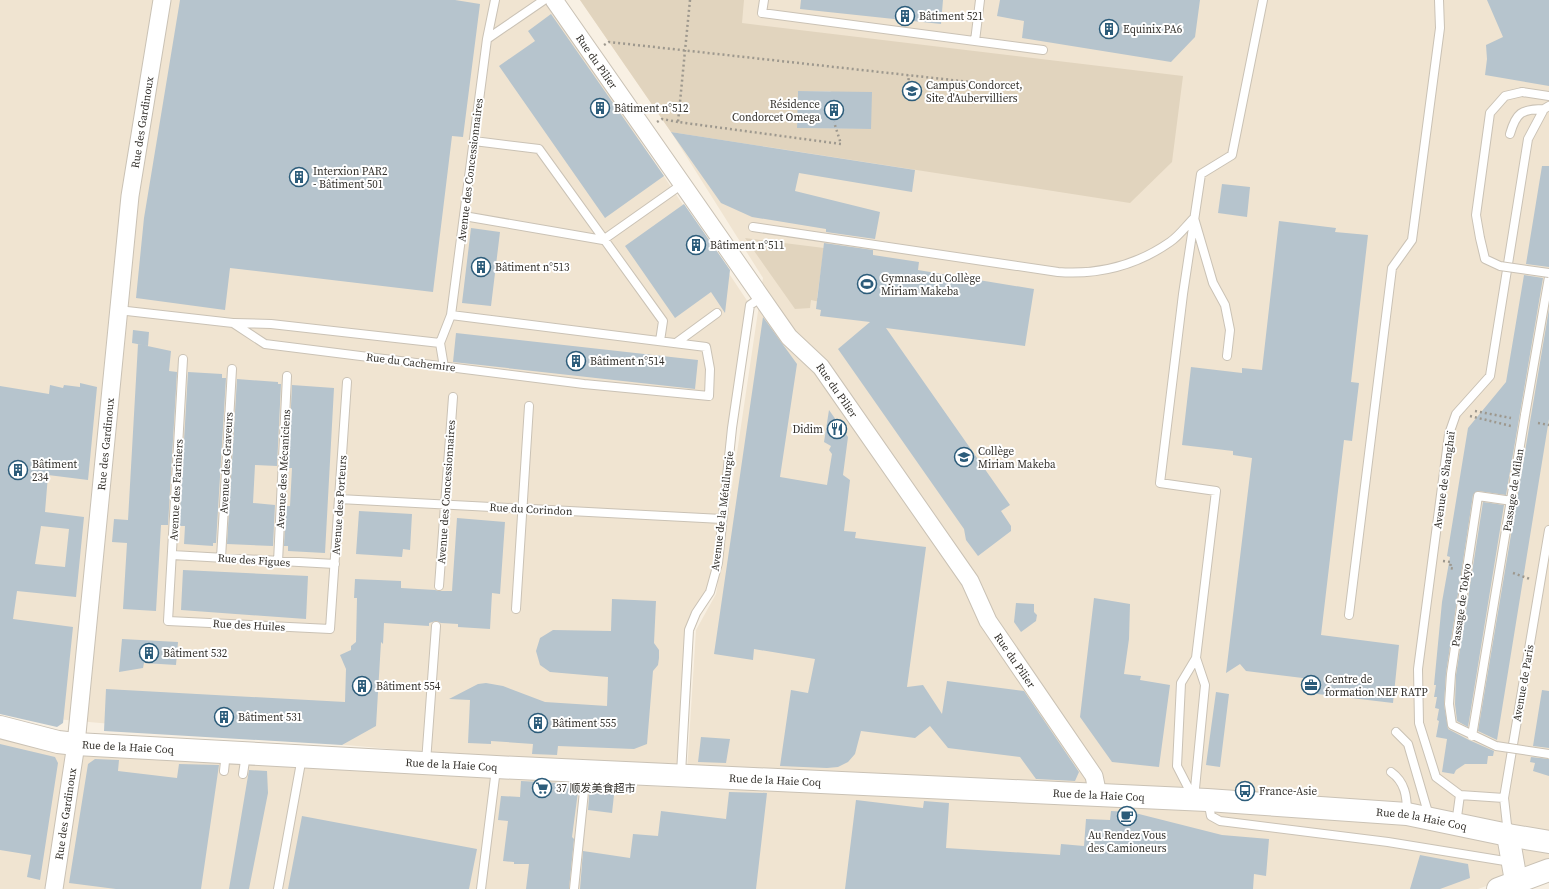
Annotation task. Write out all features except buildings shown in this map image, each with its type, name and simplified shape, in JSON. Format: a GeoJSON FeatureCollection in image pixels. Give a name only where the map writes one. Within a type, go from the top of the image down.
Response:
{"type":"FeatureCollection","features":[{"type":"Feature","properties":{"kind":"main road","name":"Rue de la Haie Coq"},"geometry":{"type":"LineString","coordinates":[[0,727],[58,742],[235,763],[302,756],[496,767],[1201,799],[1407,814],[1549,842]]}},
{"type":"Feature","properties":{"kind":"main road"},"geometry":{"type":"LineString","coordinates":[[1508,835],[1509,878],[1549,870]]}},
{"type":"Feature","properties":{"kind":"street","name":"Rue des Gardinoux"},"geometry":{"type":"LineString","coordinates":[[54,889],[76,744],[130,196],[162,0]]}},
{"type":"Feature","properties":{"kind":"street","name":"Rue du Pilier"},"geometry":{"type":"LineString","coordinates":[[554,0],[591,51],[681,185],[790,337],[821,367],[970,581],[988,621],[1094,776],[1098,795]]}},
{"type":"Feature","properties":{"kind":"lane","name":"Avenue des Concessionnaires"},"geometry":{"type":"LineString","coordinates":[[440,344],[451,315],[487,39],[496,0]]}},
{"type":"Feature","properties":{"kind":"lane"},"geometry":{"type":"LineString","coordinates":[[487,39],[544,0]]}},
{"type":"Feature","properties":{"kind":"lane"},"geometry":{"type":"LineString","coordinates":[[764,0],[762,13],[1043,50]]}},
{"type":"Feature","properties":{"kind":"lane"},"geometry":{"type":"LineString","coordinates":[[975,41],[980,0]]}},
{"type":"Feature","properties":{"kind":"lane"},"geometry":{"type":"LineString","coordinates":[[1263,0],[1232,155],[1201,174],[1160,483],[1216,491],[1196,658],[1181,683],[1177,766],[1201,799],[1211,816],[1220,821],[1388,842],[1509,878]]}},
{"type":"Feature","properties":{"kind":"lane"},"geometry":{"type":"LineString","coordinates":[[1349,615],[1392,268],[1412,240],[1440,28],[1439,0]]}},
{"type":"Feature","properties":{"kind":"lane"},"geometry":{"type":"LineString","coordinates":[[1549,96],[1522,92],[1506,96],[1490,112],[1476,215],[1485,259],[1500,266],[1549,273]]}},
{"type":"Feature","properties":{"kind":"lane"},"geometry":{"type":"LineString","coordinates":[[1510,134],[1515,119],[1529,109],[1546,107]]}},
{"type":"Feature","properties":{"kind":"lane","name":"Avenue de Shanghaï"},"geometry":{"type":"LineString","coordinates":[[1460,795],[1436,776],[1419,723],[1418,669],[1449,434],[1456,414],[1490,376],[1528,139],[1546,107]]}},
{"type":"Feature","properties":{"kind":"lane"},"geometry":{"type":"LineString","coordinates":[[474,141],[539,149],[603,240],[663,320],[660,342]]}},
{"type":"Feature","properties":{"kind":"lane"},"geometry":{"type":"LineString","coordinates":[[464,216],[603,240],[681,185]]}},
{"type":"Feature","properties":{"kind":"lane"},"geometry":{"type":"LineString","coordinates":[[754,227],[1050,271],[1080,274],[1125,265],[1145,257],[1171,242],[1194,218]]}},
{"type":"Feature","properties":{"kind":"lane"},"geometry":{"type":"LineString","coordinates":[[1194,218],[1213,284],[1225,305],[1230,330],[1227,356]]}},
{"type":"Feature","properties":{"kind":"lane","name":"Passage de Milan"},"geometry":{"type":"LineString","coordinates":[[1472,736],[1549,276]]}},
{"type":"Feature","properties":{"kind":"lane","name":"Avenue de la Métallurgie"},"geometry":{"type":"LineString","coordinates":[[681,775],[689,630],[696,613],[710,592],[718,563],[732,428],[750,305],[762,297]]}},
{"type":"Feature","properties":{"kind":"lane","name":"Rue du Cachemire"},"geometry":{"type":"LineString","coordinates":[[118,310],[233,323],[265,344],[584,384],[709,396],[710,369],[706,347],[676,344]]}},
{"type":"Feature","properties":{"kind":"lane"},"geometry":{"type":"LineString","coordinates":[[451,315],[676,344],[717,313]]}},
{"type":"Feature","properties":{"kind":"lane"},"geometry":{"type":"LineString","coordinates":[[233,323],[271,324],[440,344],[444,367]]}},
{"type":"Feature","properties":{"kind":"lane","name":"Avenue des Fariniers"},"geometry":{"type":"LineString","coordinates":[[168,621],[183,359]]}},
{"type":"Feature","properties":{"kind":"lane","name":"Avenue des Graveurs"},"geometry":{"type":"LineString","coordinates":[[221,558],[232,369]]}},
{"type":"Feature","properties":{"kind":"lane","name":"Avenue des Mécaniciens"},"geometry":{"type":"LineString","coordinates":[[278,562],[288,376]]}},
{"type":"Feature","properties":{"kind":"lane","name":"Avenue des Porteurs"},"geometry":{"type":"LineString","coordinates":[[330,629],[347,382]]}},
{"type":"Feature","properties":{"kind":"lane","name":"Avenue des Concessionnaires"},"geometry":{"type":"LineString","coordinates":[[439,586],[453,397]]}},
{"type":"Feature","properties":{"kind":"lane"},"geometry":{"type":"LineString","coordinates":[[516,609],[529,406]]}},
{"type":"Feature","properties":{"kind":"lane","name":"Passage de Tokyo"},"geometry":{"type":"LineString","coordinates":[[1512,501],[1478,496],[1467,560],[1451,674],[1449,704],[1452,725],[1472,736],[1496,746],[1549,754]]}},
{"type":"Feature","properties":{"kind":"lane","name":"Rue du Corindon"},"geometry":{"type":"LineString","coordinates":[[339,499],[722,519]]}},
{"type":"Feature","properties":{"kind":"lane","name":"Avenue de Paris"},"geometry":{"type":"LineString","coordinates":[[1508,835],[1504,798],[1549,530]]}},
{"type":"Feature","properties":{"kind":"lane","name":"Rue des Figues"},"geometry":{"type":"LineString","coordinates":[[172,555],[335,564]]}},
{"type":"Feature","properties":{"kind":"lane","name":"Rue des Huiles"},"geometry":{"type":"LineString","coordinates":[[168,621],[330,629]]}},
{"type":"Feature","properties":{"kind":"lane"},"geometry":{"type":"LineString","coordinates":[[426,762],[436,626]]}},
{"type":"Feature","properties":{"kind":"lane"},"geometry":{"type":"LineString","coordinates":[[1196,658],[1205,685],[1201,799]]}},
{"type":"Feature","properties":{"kind":"lane"},"geometry":{"type":"LineString","coordinates":[[1396,732],[1408,744],[1429,819]]}},
{"type":"Feature","properties":{"kind":"lane"},"geometry":{"type":"LineString","coordinates":[[278,889],[302,756]]}},
{"type":"Feature","properties":{"kind":"lane"},"geometry":{"type":"LineString","coordinates":[[481,889],[496,767]]}},
{"type":"Feature","properties":{"kind":"lane"},"geometry":{"type":"LineString","coordinates":[[574,889],[586,771]]}},
{"type":"Feature","properties":{"kind":"lane"},"geometry":{"type":"LineString","coordinates":[[1390,772],[1400,778],[1407,798],[1407,814]]}},
{"type":"Feature","properties":{"kind":"lane"},"geometry":{"type":"LineString","coordinates":[[1456,824],[1460,795],[1504,798]]}},
{"type":"Feature","properties":{"kind":"path"},"geometry":{"type":"LineString","coordinates":[[690,0],[678,122],[841,144],[834,122]]}},
{"type":"Feature","properties":{"kind":"path"},"geometry":{"type":"LineString","coordinates":[[591,51],[609,42],[1006,86]]}},
{"type":"Feature","properties":{"kind":"path"},"geometry":{"type":"LineString","coordinates":[[908,85],[909,75]]}},
{"type":"Feature","properties":{"kind":"path"},"geometry":{"type":"LineString","coordinates":[[1461,409],[1511,418]]}},
{"type":"Feature","properties":{"kind":"path"},"geometry":{"type":"LineString","coordinates":[[1476,418],[1523,428]]}},
{"type":"Feature","properties":{"kind":"path"},"geometry":{"type":"LineString","coordinates":[[1538,423],[1549,425]]}},
{"type":"Feature","properties":{"kind":"path"},"geometry":{"type":"LineString","coordinates":[[1450,568],[1451,562]]}},
{"type":"Feature","properties":{"kind":"path"},"geometry":{"type":"LineString","coordinates":[[1513,573],[1540,583]]}},
{"type":"Feature","properties":{"kind":"shaded area"},"geometry":{"type":"Polygon","coordinates":[[[0,0],[546,0],[750,305],[718,563],[710,592],[689,630],[681,775],[0,714],[0,0]]]}},
{"type":"Feature","properties":{"kind":"shaded area"},"geometry":{"type":"Polygon","coordinates":[[[580,0],[1549,0],[1549,864],[1478,889],[0,889],[0,733],[314,768],[686,788],[696,630],[716,594],[763,278],[671,132],[580,0]]]}},
{"type":"Feature","properties":{"kind":"shaded area","name":"Campus Condorcet, Site d'Aubervilliers"},"geometry":{"type":"Polygon","coordinates":[[[580,0],[744,0],[742,23],[1183,76],[1172,162],[1130,203],[671,132],[580,0]],[[798,91],[797,107],[799,112],[797,112],[797,128],[871,129],[871,113],[830,91],[798,91]]]}},
{"type":"Feature","properties":{"kind":"shaded area"},"geometry":{"type":"Polygon","coordinates":[[[745,238],[824,248],[817,298],[819,298],[820,302],[811,300],[810,308],[795,309],[745,238]]]}},
{"type":"Feature","properties":{"kind":"place","name":"Bâtiment 521"},"geometry":{"type":"Point","coordinates":[905,16]}},
{"type":"Feature","properties":{"kind":"place","name":"Equinix PA6"},"geometry":{"type":"Point","coordinates":[1109,29]}},
{"type":"Feature","properties":{"kind":"place","name":"Campus Condorcet, Site d'Aubervilliers"},"geometry":{"type":"Point","coordinates":[912,91]}},
{"type":"Feature","properties":{"kind":"place","name":"Bâtiment n°512"},"geometry":{"type":"Point","coordinates":[600,108]}},
{"type":"Feature","properties":{"kind":"place","name":"Résidence Condorcet Omega"},"geometry":{"type":"Point","coordinates":[834,110]}},
{"type":"Feature","properties":{"kind":"place","name":"Interxion PAR2 - Bâtiment 501"},"geometry":{"type":"Point","coordinates":[299,177]}},
{"type":"Feature","properties":{"kind":"place","name":"Bâtiment n°511"},"geometry":{"type":"Point","coordinates":[696,245]}},
{"type":"Feature","properties":{"kind":"place","name":"Bâtiment n°513"},"geometry":{"type":"Point","coordinates":[481,267]}},
{"type":"Feature","properties":{"kind":"place","name":"Gymnase du Collège Miriam Makeba"},"geometry":{"type":"Point","coordinates":[867,284]}},
{"type":"Feature","properties":{"kind":"place","name":"Bâtiment n°514"},"geometry":{"type":"Point","coordinates":[576,361]}},
{"type":"Feature","properties":{"kind":"place","name":"Didim"},"geometry":{"type":"Point","coordinates":[837,429]}},
{"type":"Feature","properties":{"kind":"place","name":"Collège Miriam Makeba"},"geometry":{"type":"Point","coordinates":[964,457]}},
{"type":"Feature","properties":{"kind":"place","name":"Bâtiment 234"},"geometry":{"type":"Point","coordinates":[18,470]}},
{"type":"Feature","properties":{"kind":"place","name":"Bâtiment 532"},"geometry":{"type":"Point","coordinates":[149,653]}},
{"type":"Feature","properties":{"kind":"place","name":"Centre de formation NEF RATP"},"geometry":{"type":"Point","coordinates":[1311,685]}},
{"type":"Feature","properties":{"kind":"place","name":"Bâtiment 554"},"geometry":{"type":"Point","coordinates":[362,686]}},
{"type":"Feature","properties":{"kind":"place","name":"Bâtiment 531"},"geometry":{"type":"Point","coordinates":[224,717]}},
{"type":"Feature","properties":{"kind":"place","name":"Bâtiment 555"},"geometry":{"type":"Point","coordinates":[538,723]}},
{"type":"Feature","properties":{"kind":"place","name":"37 顺发美食超市"},"geometry":{"type":"Point","coordinates":[542,788]}},
{"type":"Feature","properties":{"kind":"place","name":"France-Asie"},"geometry":{"type":"Point","coordinates":[1245,791]}},
{"type":"Feature","properties":{"kind":"place","name":"Au Rendez Vous des Camioneurs"},"geometry":{"type":"Point","coordinates":[1127,816]}}]}
